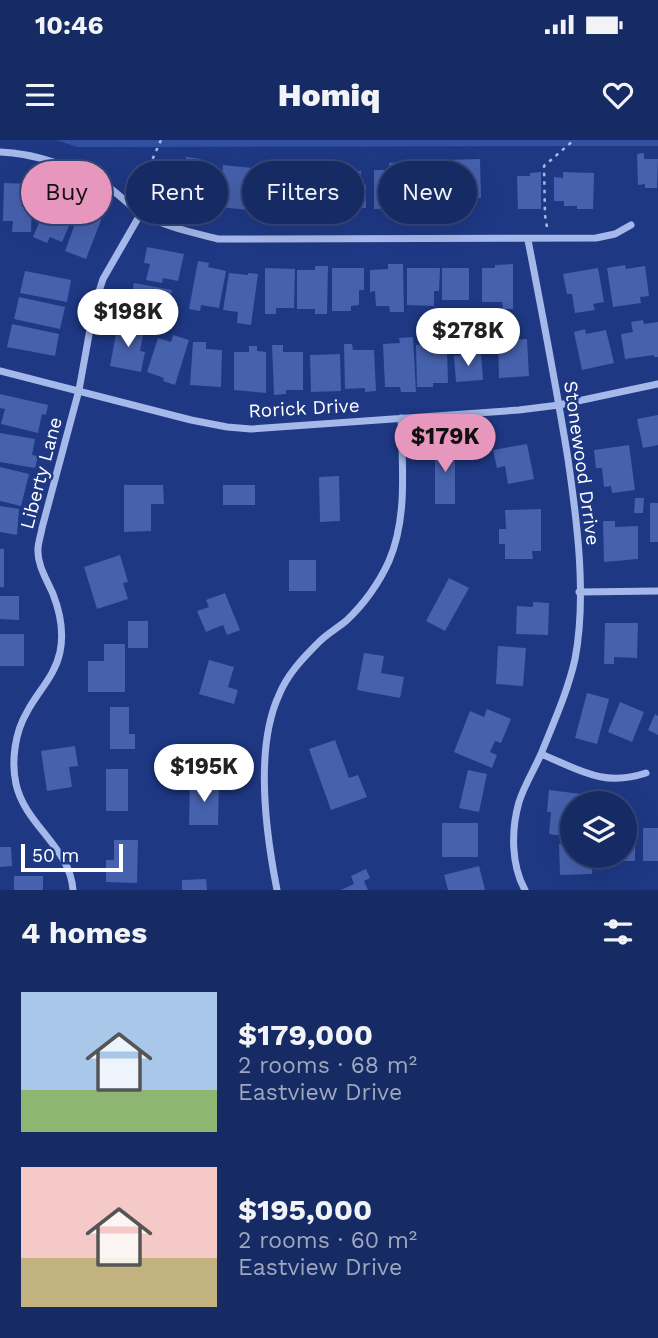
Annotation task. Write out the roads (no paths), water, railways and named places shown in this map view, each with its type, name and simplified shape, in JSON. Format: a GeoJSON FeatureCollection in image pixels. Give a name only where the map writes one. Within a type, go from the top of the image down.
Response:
{"type":"FeatureCollection","features":[{"type":"Feature","properties":{"kind":"street"},"geometry":{"type":"LineString","coordinates":[[0,152],[45,160],[83,173],[109,187],[126,200]]}},
{"type":"Feature","properties":{"kind":"street","name":"Liberty Lane"},"geometry":{"type":"LineString","coordinates":[[74,890],[65,862],[21,803],[15,781],[14,755],[17,734],[27,712],[54,672],[61,652],[59,613],[43,575],[37,551],[79,390],[94,307],[103,279],[135,224]]}},
{"type":"Feature","properties":{"kind":"street"},"geometry":{"type":"LineString","coordinates":[[166,224],[218,239],[528,240],[596,238],[615,234],[631,225]]}},
{"type":"Feature","properties":{"kind":"street","name":"Stonewood Drrive"},"geometry":{"type":"LineString","coordinates":[[525,890],[514,854],[514,828],[519,801],[541,754],[575,659],[579,592],[576,514],[528,240]]}},
{"type":"Feature","properties":{"kind":"street","name":"Rorick Drive"},"geometry":{"type":"LineString","coordinates":[[0,371],[227,427],[251,429],[559,405],[658,384]]}},
{"type":"Feature","properties":{"kind":"street"},"geometry":{"type":"LineString","coordinates":[[277,890],[268,845],[265,804],[266,753],[270,722],[278,696],[292,672],[319,642],[347,619],[373,592],[390,560],[398,531],[402,497],[401,418]]}},
{"type":"Feature","properties":{"kind":"street"},"geometry":{"type":"LineString","coordinates":[[579,592],[658,591]]}},
{"type":"Feature","properties":{"kind":"street"},"geometry":{"type":"LineString","coordinates":[[541,754],[592,775],[612,780],[646,773]]}}]}
